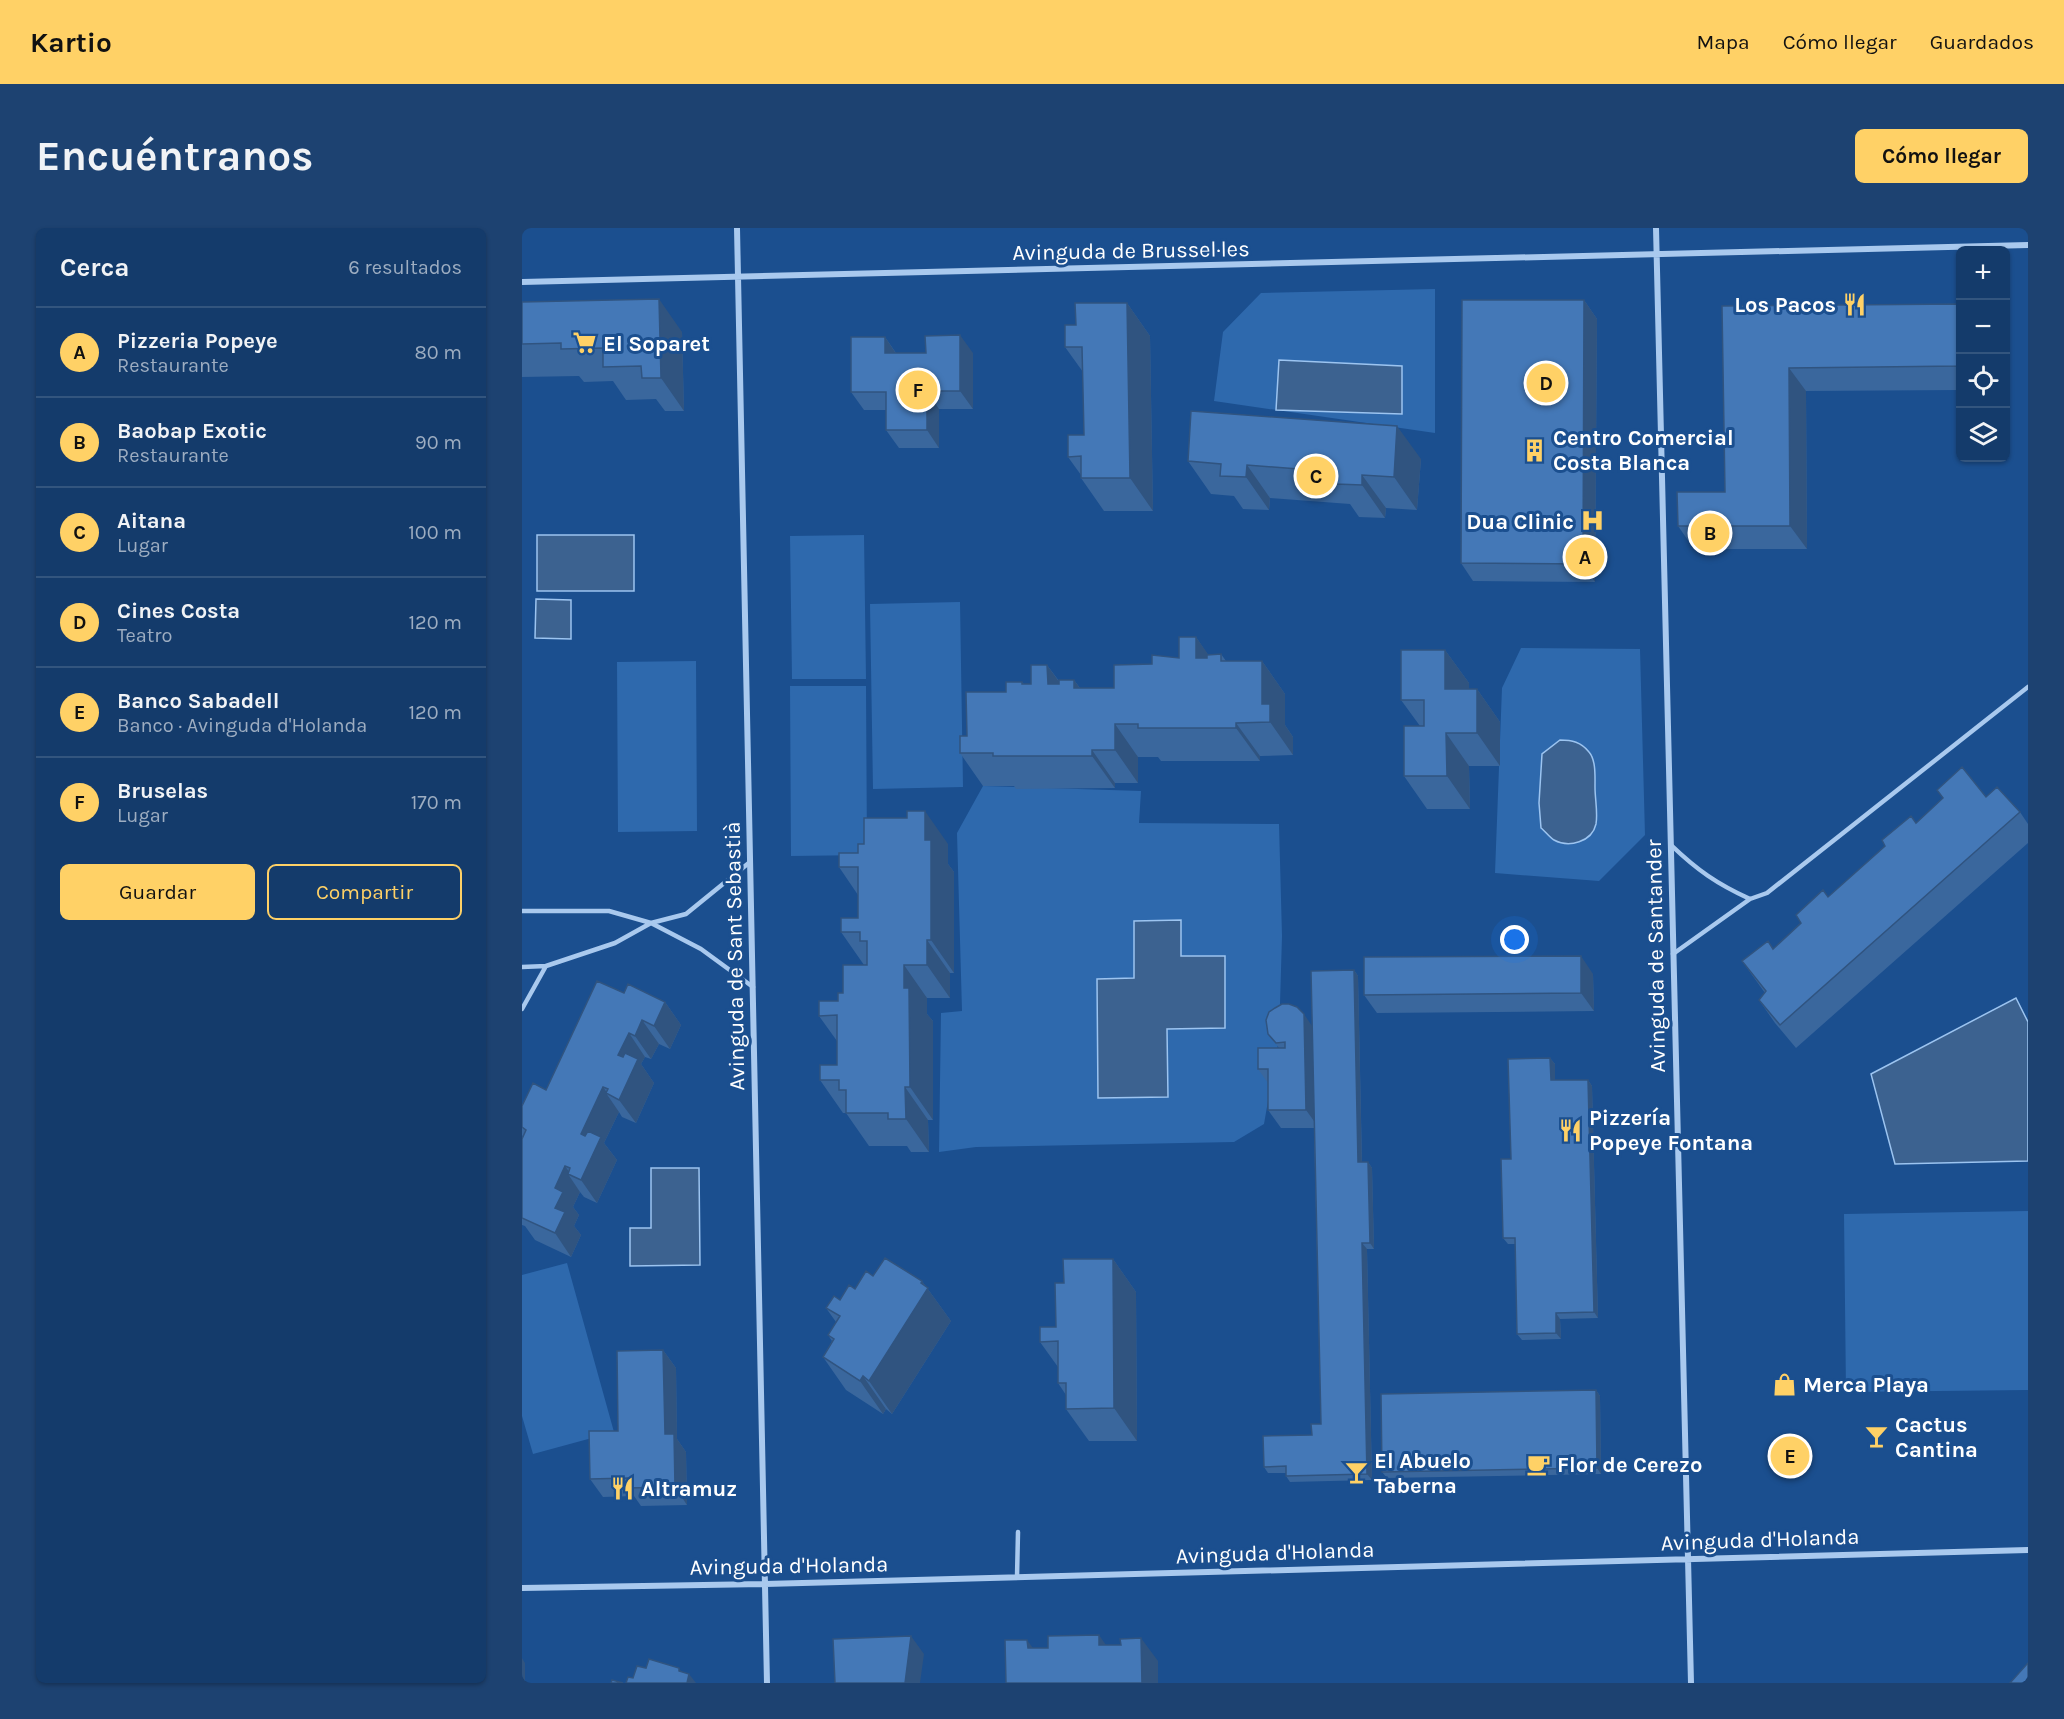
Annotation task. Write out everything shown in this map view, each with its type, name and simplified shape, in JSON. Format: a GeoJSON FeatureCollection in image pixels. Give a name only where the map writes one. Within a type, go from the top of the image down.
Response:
{"type":"FeatureCollection","features":[{"type":"Feature","properties":{"kind":"street","name":"Avinguda de Sant Sebastià"},"geometry":{"type":"LineString","coordinates":[[737,228],[767,1683]]}},
{"type":"Feature","properties":{"kind":"street","name":"Avinguda de Santander"},"geometry":{"type":"LineString","coordinates":[[1656,228],[1690,1683]]}},
{"type":"Feature","properties":{"kind":"street","name":"Avinguda de Brussel·les"},"geometry":{"type":"LineString","coordinates":[[522,282],[2028,245]]}},
{"type":"Feature","properties":{"kind":"street","name":"Avinguda d'Holanda"},"geometry":{"type":"LineString","coordinates":[[522,1588],[765,1584],[2028,1550]]}},
{"type":"Feature","properties":{"kind":"lane"},"geometry":{"type":"LineString","coordinates":[[1673,954],[1750,899],[1767,893],[1788,878],[2028,687]]}},
{"type":"Feature","properties":{"kind":"lane"},"geometry":{"type":"LineString","coordinates":[[1670,844],[1689,862],[1721,886],[1750,899]]}},
{"type":"Feature","properties":{"kind":"lane"},"geometry":{"type":"LineString","coordinates":[[522,967],[546,966],[615,943],[651,923],[686,914],[750,862]]}},
{"type":"Feature","properties":{"kind":"lane"},"geometry":{"type":"LineString","coordinates":[[522,911],[609,911],[651,923],[701,948],[753,987]]}},
{"type":"Feature","properties":{"kind":"lane"},"geometry":{"type":"LineString","coordinates":[[522,1009],[546,966]]}},
{"type":"Feature","properties":{"kind":"lane"},"geometry":{"type":"LineString","coordinates":[[1017,1577],[1018,1532]]}},
{"type":"Feature","properties":{"kind":"shaded area"},"geometry":{"type":"Polygon","coordinates":[[[1435,289],[1435,433],[1214,401],[1223,332],[1261,293],[1435,289]]]}},
{"type":"Feature","properties":{"kind":"shaded area"},"geometry":{"type":"Polygon","coordinates":[[[1279,360],[1402,366],[1402,414],[1276,410],[1279,360]]]}},
{"type":"Feature","properties":{"kind":"shaded area"},"geometry":{"type":"Polygon","coordinates":[[[537,535],[634,535],[634,591],[537,591],[537,535]]]}},
{"type":"Feature","properties":{"kind":"shaded area"},"geometry":{"type":"Polygon","coordinates":[[[864,535],[866,679],[792,679],[790,536],[864,535]]]}},
{"type":"Feature","properties":{"kind":"shaded area"},"geometry":{"type":"Polygon","coordinates":[[[536,599],[571,600],[571,639],[535,638],[536,599]]]}},
{"type":"Feature","properties":{"kind":"shaded area"},"geometry":{"type":"Polygon","coordinates":[[[960,602],[963,787],[873,789],[870,604],[960,602]]]}},
{"type":"Feature","properties":{"kind":"shaded area"},"geometry":{"type":"Polygon","coordinates":[[[1521,648],[1640,649],[1645,835],[1599,881],[1495,873],[1502,688],[1521,648]]]}},
{"type":"Feature","properties":{"kind":"shaded area"},"geometry":{"type":"Polygon","coordinates":[[[696,661],[697,831],[618,832],[617,662],[696,661]]]}},
{"type":"Feature","properties":{"kind":"shaded area"},"geometry":{"type":"Polygon","coordinates":[[[790,686],[866,686],[867,855],[791,856],[790,686]]]}},
{"type":"Feature","properties":{"kind":"shaded area"},"geometry":{"type":"Polygon","coordinates":[[[1560,740],[1572,741],[1583,746],[1591,755],[1595,768],[1596,824],[1590,835],[1573,843],[1554,840],[1541,828],[1539,803],[1542,754],[1560,740]]]}},
{"type":"Feature","properties":{"kind":"shaded area"},"geometry":{"type":"Polygon","coordinates":[[[983,786],[1141,791],[1139,823],[1279,824],[1282,936],[1279,1038],[1264,1124],[1234,1142],[976,1147],[939,1152],[941,1013],[962,1011],[957,833],[983,786]]]}},
{"type":"Feature","properties":{"kind":"shaded area"},"geometry":{"type":"Polygon","coordinates":[[[1181,920],[1181,956],[1225,956],[1225,1028],[1167,1029],[1168,1097],[1098,1098],[1097,979],[1134,978],[1134,921],[1181,920]]]}},
{"type":"Feature","properties":{"kind":"shaded area"},"geometry":{"type":"Polygon","coordinates":[[[2016,998],[2028,1022],[2028,1161],[1895,1164],[1871,1074],[2016,998]]]}},
{"type":"Feature","properties":{"kind":"shaded area"},"geometry":{"type":"Polygon","coordinates":[[[651,1168],[699,1168],[700,1265],[630,1266],[630,1228],[651,1228],[651,1168]]]}},
{"type":"Feature","properties":{"kind":"shaded area"},"geometry":{"type":"Polygon","coordinates":[[[2028,1211],[2028,1390],[1846,1392],[1844,1214],[2028,1211]]]}},
{"type":"Feature","properties":{"kind":"shaded area"},"geometry":{"type":"Polygon","coordinates":[[[567,1263],[614,1432],[533,1454],[522,1416],[522,1275],[567,1263]]]}},
{"type":"Feature","properties":{"kind":"building"},"geometry":{"type":"Polygon","coordinates":[[[659,299],[661,378],[642,378],[641,366],[603,367],[603,348],[561,349],[561,343],[522,344],[522,302],[659,299]]]}},
{"type":"Feature","properties":{"kind":"building","name":"Centro Comercial Costa Blanca"},"geometry":{"type":"Polygon","coordinates":[[[1462,300],[1584,300],[1583,564],[1461,563],[1462,300]]]}},
{"type":"Feature","properties":{"kind":"building"},"geometry":{"type":"Polygon","coordinates":[[[1075,303],[1127,303],[1130,478],[1081,478],[1081,456],[1068,457],[1068,435],[1084,435],[1082,347],[1065,347],[1065,325],[1076,325],[1075,303]]]}},
{"type":"Feature","properties":{"kind":"building"},"geometry":{"type":"Polygon","coordinates":[[[1956,304],[1956,366],[1789,368],[1790,526],[1678,526],[1677,492],[1725,492],[1722,306],[1956,304]]]}},
{"type":"Feature","properties":{"kind":"building"},"geometry":{"type":"Polygon","coordinates":[[[960,335],[960,391],[927,391],[927,430],[886,430],[886,392],[851,392],[851,337],[885,337],[885,353],[926,353],[925,336],[960,335]]]}},
{"type":"Feature","properties":{"kind":"building"},"geometry":{"type":"Polygon","coordinates":[[[1191,411],[1397,426],[1394,477],[1362,475],[1362,485],[1336,484],[1336,472],[1247,465],[1246,477],[1220,476],[1221,464],[1188,461],[1191,411]]]}},
{"type":"Feature","properties":{"kind":"building"},"geometry":{"type":"Polygon","coordinates":[[[1179,637],[1196,637],[1196,658],[1221,654],[1221,661],[1262,661],[1262,704],[1270,704],[1270,722],[1236,723],[1236,728],[1138,728],[1138,724],[1115,724],[1115,750],[1092,750],[1092,756],[993,756],[993,753],[960,753],[960,736],[967,736],[966,692],[1006,692],[1006,682],[1031,684],[1031,665],[1047,665],[1048,684],[1059,684],[1059,680],[1074,680],[1074,688],[1114,688],[1114,665],[1152,664],[1152,655],[1179,658],[1179,637]]]}},
{"type":"Feature","properties":{"kind":"building"},"geometry":{"type":"Polygon","coordinates":[[[1401,650],[1445,650],[1445,689],[1477,689],[1477,733],[1446,733],[1447,776],[1404,776],[1404,726],[1424,726],[1424,700],[1401,700],[1401,650]]]}},
{"type":"Feature","properties":{"kind":"building"},"geometry":{"type":"Polygon","coordinates":[[[1962,767],[1986,797],[1997,787],[2020,812],[1780,1025],[1759,1000],[1766,991],[1742,961],[1768,941],[1773,949],[1801,923],[1796,915],[1823,890],[1828,897],[1885,846],[1882,840],[1911,816],[1916,823],[1943,798],[1937,790],[1962,767]]]}},
{"type":"Feature","properties":{"kind":"building"},"geometry":{"type":"Polygon","coordinates":[[[907,811],[925,811],[925,840],[931,840],[931,940],[927,940],[927,965],[904,965],[904,988],[909,988],[910,1087],[905,1087],[906,1119],[888,1119],[888,1113],[846,1113],[846,1090],[839,1090],[839,1080],[820,1080],[820,1065],[837,1065],[837,1015],[819,1016],[819,1001],[838,1001],[838,993],[843,993],[843,965],[867,965],[867,941],[860,941],[860,932],[841,932],[841,918],[858,918],[858,867],[839,867],[839,853],[858,853],[858,844],[864,844],[864,818],[907,818],[907,811]]]}},
{"type":"Feature","properties":{"kind":"building"},"geometry":{"type":"Polygon","coordinates":[[[1581,956],[1581,993],[1364,995],[1364,957],[1581,956]]]}},
{"type":"Feature","properties":{"kind":"building"},"geometry":{"type":"Polygon","coordinates":[[[1354,970],[1358,1162],[1368,1162],[1370,1243],[1362,1243],[1367,1474],[1286,1476],[1286,1466],[1264,1467],[1263,1436],[1312,1435],[1311,1424],[1321,1424],[1311,971],[1354,970]]]}},
{"type":"Feature","properties":{"kind":"building"},"geometry":{"type":"Polygon","coordinates":[[[597,981],[624,993],[628,984],[665,1002],[654,1026],[642,1020],[635,1036],[629,1033],[618,1055],[623,1057],[625,1053],[638,1059],[619,1100],[606,1093],[608,1089],[603,1087],[581,1134],[585,1136],[588,1131],[601,1137],[581,1180],[568,1174],[570,1168],[565,1166],[555,1188],[563,1192],[555,1208],[565,1212],[555,1233],[522,1218],[522,1139],[526,1130],[522,1127],[522,1106],[533,1083],[546,1090],[597,981]]]}},
{"type":"Feature","properties":{"kind":"building"},"geometry":{"type":"Polygon","coordinates":[[[1282,1004],[1297,1007],[1304,1014],[1306,1110],[1268,1110],[1268,1069],[1258,1069],[1258,1048],[1285,1048],[1285,1042],[1276,1043],[1268,1034],[1266,1020],[1269,1012],[1282,1004]]]}},
{"type":"Feature","properties":{"kind":"building"},"geometry":{"type":"Polygon","coordinates":[[[1550,1058],[1551,1080],[1588,1080],[1594,1312],[1556,1313],[1556,1333],[1517,1334],[1515,1238],[1503,1238],[1501,1159],[1511,1159],[1508,1059],[1550,1058]]]}},
{"type":"Feature","properties":{"kind":"building"},"geometry":{"type":"Polygon","coordinates":[[[885,1258],[922,1281],[921,1283],[928,1288],[869,1381],[863,1376],[860,1381],[823,1357],[834,1339],[828,1335],[840,1316],[826,1308],[834,1296],[840,1300],[849,1285],[855,1289],[866,1271],[873,1276],[885,1258]]]}},
{"type":"Feature","properties":{"kind":"building"},"geometry":{"type":"Polygon","coordinates":[[[1063,1259],[1113,1259],[1114,1408],[1066,1409],[1066,1383],[1058,1383],[1058,1341],[1040,1342],[1040,1327],[1056,1327],[1055,1283],[1064,1283],[1063,1259]]]}},
{"type":"Feature","properties":{"kind":"building"},"geometry":{"type":"Polygon","coordinates":[[[663,1350],[665,1434],[674,1434],[675,1487],[628,1488],[628,1478],[590,1479],[589,1431],[618,1431],[617,1351],[663,1350]]]}},
{"type":"Feature","properties":{"kind":"building"},"geometry":{"type":"Polygon","coordinates":[[[1596,1390],[1597,1468],[1382,1472],[1381,1394],[1596,1390]]]}},
{"type":"Feature","properties":{"kind":"building"},"geometry":{"type":"Polygon","coordinates":[[[1099,1635],[1099,1645],[1121,1645],[1120,1639],[1141,1638],[1142,1683],[1006,1683],[1005,1640],[1027,1640],[1028,1648],[1048,1648],[1048,1636],[1099,1635]]]}},
{"type":"Feature","properties":{"kind":"building"},"geometry":{"type":"Polygon","coordinates":[[[911,1636],[905,1683],[835,1683],[833,1639],[911,1636]]]}},
{"type":"Feature","properties":{"kind":"building"},"geometry":{"type":"Polygon","coordinates":[[[649,1659],[679,1668],[679,1671],[689,1674],[687,1683],[626,1683],[628,1677],[633,1678],[637,1666],[646,1668],[649,1659]]]}},
{"type":"Feature","properties":{"kind":"building"},"geometry":{"type":"Polygon","coordinates":[[[2028,1663],[2028,1683],[2010,1683],[2028,1663]]]}},
{"type":"Feature","properties":{"kind":"place","name":"Los Pacos"},"geometry":{"type":"Point","coordinates":[1854,304]}},
{"type":"Feature","properties":{"kind":"place","name":"El Soparet"},"geometry":{"type":"Point","coordinates":[585,343]}},
{"type":"Feature","properties":{"kind":"place","name":"Cines Costa"},"geometry":{"type":"Point","coordinates":[1546,383]}},
{"type":"Feature","properties":{"kind":"place","name":"Bruselas"},"geometry":{"type":"Point","coordinates":[918,390]}},
{"type":"Feature","properties":{"kind":"place","name":"Centro Comercial Costa Blanca"},"geometry":{"type":"Point","coordinates":[1535,450]}},
{"type":"Feature","properties":{"kind":"place","name":"Aitana"},"geometry":{"type":"Point","coordinates":[1316,476]}},
{"type":"Feature","properties":{"kind":"place","name":"Dua Clinic"},"geometry":{"type":"Point","coordinates":[1592,521]}},
{"type":"Feature","properties":{"kind":"place","name":"Baobap Exotic"},"geometry":{"type":"Point","coordinates":[1710,533]}},
{"type":"Feature","properties":{"kind":"place","name":"Pizzeria Popeye"},"geometry":{"type":"Point","coordinates":[1585,557]}},
{"type":"Feature","properties":{"kind":"place","name":"Pizzería Popeye Fontana"},"geometry":{"type":"Point","coordinates":[1571,1130]}},
{"type":"Feature","properties":{"kind":"place","name":"Merca Playa"},"geometry":{"type":"Point","coordinates":[1785,1384]}},
{"type":"Feature","properties":{"kind":"place","name":"Cactus Cantina"},"geometry":{"type":"Point","coordinates":[1877,1437]}},
{"type":"Feature","properties":{"kind":"place","name":"Banco Sabadell"},"geometry":{"type":"Point","coordinates":[1790,1456]}},
{"type":"Feature","properties":{"kind":"place","name":"Flor de Cerezo"},"geometry":{"type":"Point","coordinates":[1539,1464]}},
{"type":"Feature","properties":{"kind":"place","name":"El Abuelo Taberna"},"geometry":{"type":"Point","coordinates":[1356,1473]}},
{"type":"Feature","properties":{"kind":"place","name":"Altramuz"},"geometry":{"type":"Point","coordinates":[623,1488]}}]}
